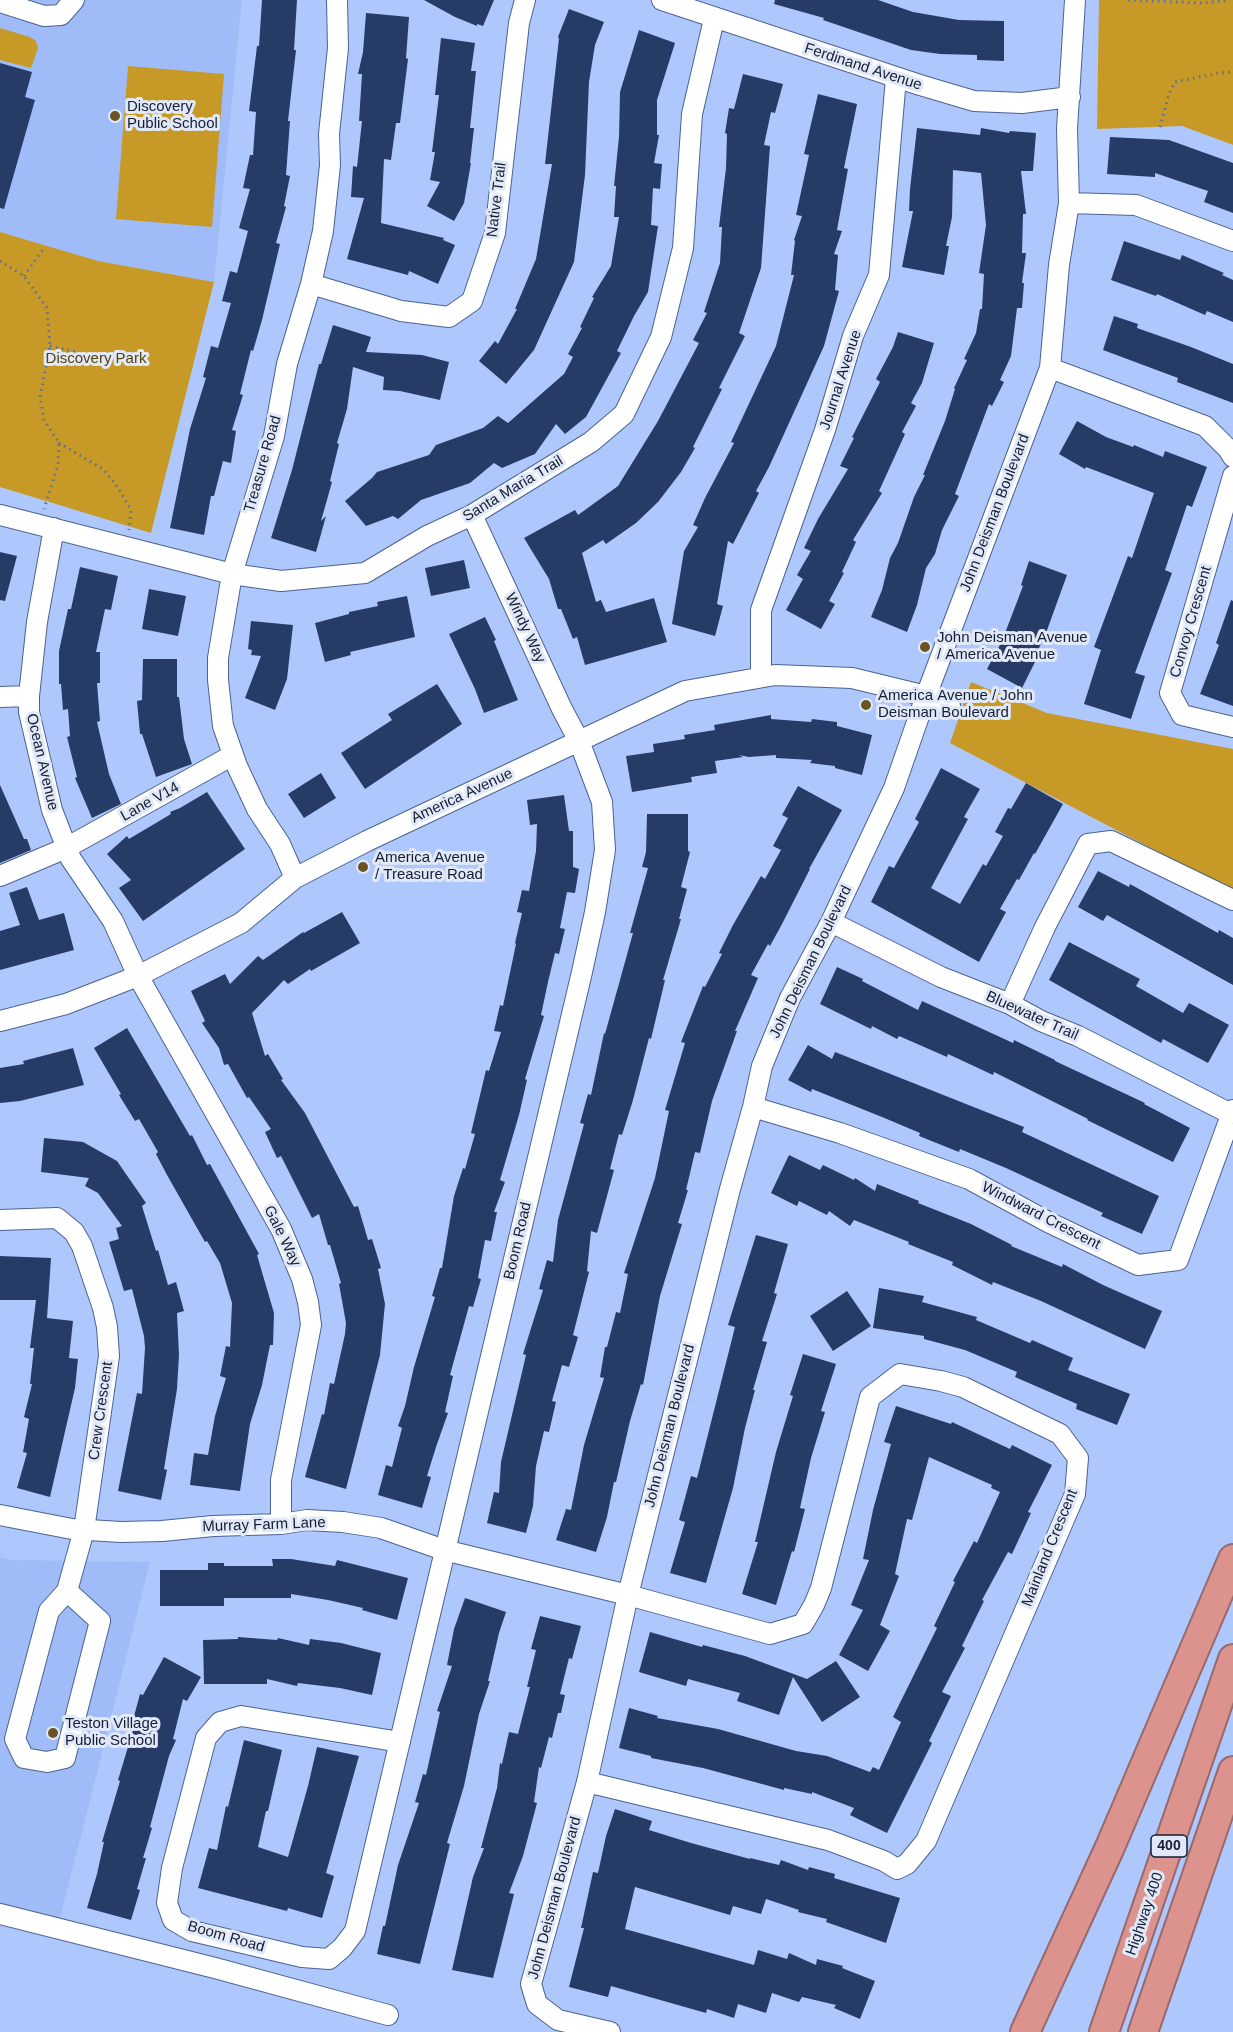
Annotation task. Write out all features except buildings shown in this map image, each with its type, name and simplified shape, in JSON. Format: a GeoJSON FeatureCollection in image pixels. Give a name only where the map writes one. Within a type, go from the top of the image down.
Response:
{"type":"FeatureCollection","features":[{"type":"Feature","properties":{"kind":"highway"},"geometry":{"type":"LineString","coordinates":[[1026,2032],[1110,1847],[1233,1558]]}},
{"type":"Feature","properties":{"kind":"highway","name":"Highway 400"},"geometry":{"type":"LineString","coordinates":[[1104,2032],[1233,1659]]}},
{"type":"Feature","properties":{"kind":"highway","name":"400"},"geometry":{"type":"LineString","coordinates":[[1143,2032],[1233,1771]]}},
{"type":"Feature","properties":{"kind":"street"},"geometry":{"type":"LineString","coordinates":[[0,2],[44,16],[61,15],[74,0]]}},
{"type":"Feature","properties":{"kind":"street","name":"Treasure Road"},"geometry":{"type":"LineString","coordinates":[[295,878],[280,844],[256,809],[233,755],[223,726],[218,658],[232,574],[274,436],[287,364],[311,284],[323,231],[328,196],[329,134],[338,48],[337,0]]}},
{"type":"Feature","properties":{"kind":"street","name":"Native Trail"},"geometry":{"type":"LineString","coordinates":[[311,284],[401,311],[449,317],[472,301],[495,232],[519,23],[525,0]]}},
{"type":"Feature","properties":{"kind":"street","name":"Ferdinand Avenue"},"geometry":{"type":"LineString","coordinates":[[662,0],[896,78],[974,101],[1022,104],[1070,97]]}},
{"type":"Feature","properties":{"kind":"street","name":"John Deisman Boulevard"},"geometry":{"type":"LineString","coordinates":[[610,2032],[558,2020],[537,2004],[531,1984],[587,1782],[628,1595],[762,1066],[790,998],[831,922],[894,788],[926,696],[1050,368],[1059,265],[1069,203],[1067,129],[1075,0]]}},
{"type":"Feature","properties":{"kind":"street","name":"Santa Maria Trail"},"geometry":{"type":"LineString","coordinates":[[0,515],[232,574],[281,581],[365,573],[427,536],[472,515],[591,442],[624,414],[661,337],[683,248],[692,114],[714,19]]}},
{"type":"Feature","properties":{"kind":"street","name":"Journal Avenue"},"geometry":{"type":"LineString","coordinates":[[761,676],[761,610],[825,430],[853,336],[879,275],[896,78]]}},
{"type":"Feature","properties":{"kind":"street"},"geometry":{"type":"LineString","coordinates":[[1069,203],[1136,205],[1233,241]]}},
{"type":"Feature","properties":{"kind":"street"},"geometry":{"type":"LineString","coordinates":[[1050,368],[1205,426],[1233,457]]}},
{"type":"Feature","properties":{"kind":"street","name":"Convoy Crescent"},"geometry":{"type":"LineString","coordinates":[[1233,477],[1170,693],[1182,715],[1233,727]]}},
{"type":"Feature","properties":{"kind":"street","name":"Windy Way"},"geometry":{"type":"LineString","coordinates":[[472,515],[579,741]]}},
{"type":"Feature","properties":{"kind":"street","name":"Ocean Avenue"},"geometry":{"type":"LineString","coordinates":[[47,527],[29,696],[30,712],[45,784],[66,848],[113,921],[138,976]]}},
{"type":"Feature","properties":{"kind":"street","name":"America Avenue"},"geometry":{"type":"LineString","coordinates":[[0,1021],[66,1004],[138,976],[241,922],[295,878],[367,841],[685,691],[761,676],[852,678],[926,696],[950,706]]}},
{"type":"Feature","properties":{"kind":"street"},"geometry":{"type":"LineString","coordinates":[[0,697],[29,696]]}},
{"type":"Feature","properties":{"kind":"street","name":"Boom Road"},"geometry":{"type":"LineString","coordinates":[[400,1742],[241,1716],[220,1722],[206,1738],[172,1868],[167,1903],[173,1920],[192,1931],[302,1957],[329,1959],[342,1948],[355,1931],[400,1742],[444,1550],[582,972],[601,880],[605,850],[602,802],[579,741]]}},
{"type":"Feature","properties":{"kind":"street","name":"Lane V14"},"geometry":{"type":"LineString","coordinates":[[0,876],[66,848],[233,755]]}},
{"type":"Feature","properties":{"kind":"street"},"geometry":{"type":"LineString","coordinates":[[1010,1004],[1045,927],[1088,844],[1111,841],[1233,900]]}},
{"type":"Feature","properties":{"kind":"street","name":"Bluewater Trail"},"geometry":{"type":"LineString","coordinates":[[831,922],[941,977],[1010,1004],[1041,1021],[1078,1036],[1232,1112]]}},
{"type":"Feature","properties":{"kind":"street","name":"Gale Way"},"geometry":{"type":"LineString","coordinates":[[138,976],[281,1229],[303,1279],[311,1325],[281,1480],[281,1524]]}},
{"type":"Feature","properties":{"kind":"street","name":"Windward Crescent"},"geometry":{"type":"LineString","coordinates":[[753,1107],[840,1133],[969,1179],[1048,1222],[1138,1265],[1178,1260],[1232,1112]]}},
{"type":"Feature","properties":{"kind":"street","name":"Crew Crescent"},"geometry":{"type":"LineString","coordinates":[[0,1220],[57,1218],[74,1232],[82,1246],[107,1327],[109,1356],[84,1530],[67,1591]]}},
{"type":"Feature","properties":{"kind":"street","name":"Mainland Crescent"},"geometry":{"type":"LineString","coordinates":[[587,1782],[828,1840],[884,1861],[897,1869],[907,1864],[926,1841],[1075,1494],[1078,1458],[1060,1434],[963,1387],[900,1374],[870,1397],[821,1588],[803,1624],[770,1634],[628,1595]]}},
{"type":"Feature","properties":{"kind":"street","name":"Murray Farm Lane"},"geometry":{"type":"LineString","coordinates":[[0,1515],[84,1530],[121,1532],[281,1524],[307,1520],[362,1525],[381,1528],[444,1550],[628,1595]]}},
{"type":"Feature","properties":{"kind":"street"},"geometry":{"type":"LineString","coordinates":[[67,1591],[100,1621],[65,1758],[47,1762],[24,1758],[15,1739],[49,1611],[67,1591]]}},
{"type":"Feature","properties":{"kind":"street"},"geometry":{"type":"LineString","coordinates":[[0,1914],[215,1968],[388,2015]]}},
{"type":"Feature","properties":{"kind":"path"},"geometry":{"type":"LineString","coordinates":[[1128,0],[1172,3],[1227,0]]}},
{"type":"Feature","properties":{"kind":"path"},"geometry":{"type":"LineString","coordinates":[[1160,127],[1169,94],[1175,82],[1233,72]]}},
{"type":"Feature","properties":{"kind":"path"},"geometry":{"type":"LineString","coordinates":[[24,276],[44,248]]}},
{"type":"Feature","properties":{"kind":"path"},"geometry":{"type":"LineString","coordinates":[[0,261],[24,276],[47,308],[50,346],[40,397],[44,420],[59,443],[103,468],[119,489],[131,510],[127,547]]}},
{"type":"Feature","properties":{"kind":"path"},"geometry":{"type":"LineString","coordinates":[[50,346],[76,352]]}},
{"type":"Feature","properties":{"kind":"path"},"geometry":{"type":"LineString","coordinates":[[47,527],[58,465],[59,443]]}},
{"type":"Feature","properties":{"kind":"shaded area","name":"Discovery Public School"},"geometry":{"type":"Polygon","coordinates":[[[0,0],[242,0],[214,282],[98,261],[0,232],[0,0]]]}},
{"type":"Feature","properties":{"kind":"shaded area","name":"Teston Village Public School"},"geometry":{"type":"Polygon","coordinates":[[[0,1557],[12,1560],[150,1562],[60,1919],[0,1904],[0,1557]]]}},
{"type":"Feature","properties":{"kind":"green space"},"geometry":{"type":"Polygon","coordinates":[[[1099,0],[1233,0],[1233,145],[1182,126],[1097,129],[1099,0]]]}},
{"type":"Feature","properties":{"kind":"green space"},"geometry":{"type":"Polygon","coordinates":[[[0,28],[36,41],[38,48],[31,68],[0,60],[0,28]]]}},
{"type":"Feature","properties":{"kind":"green space"},"geometry":{"type":"Polygon","coordinates":[[[128,66],[224,74],[212,227],[116,219],[128,66]]]}},
{"type":"Feature","properties":{"kind":"green space","name":"Discovery Park"},"geometry":{"type":"Polygon","coordinates":[[[0,232],[98,261],[214,282],[151,533],[0,487],[0,232]]]}},
{"type":"Feature","properties":{"kind":"green space"},"geometry":{"type":"Polygon","coordinates":[[[971,682],[1047,713],[1233,749],[1233,891],[950,743],[971,682]]]}},
{"type":"Feature","properties":{"kind":"place","name":"Discovery Public School"},"geometry":{"type":"Point","coordinates":[115,116]}},
{"type":"Feature","properties":{"kind":"place","name":"John Deisman Avenue / America Avenue"},"geometry":{"type":"Point","coordinates":[925,647]}},
{"type":"Feature","properties":{"kind":"place","name":"America Avenue / John Deisman Boulevard"},"geometry":{"type":"Point","coordinates":[866,705]}},
{"type":"Feature","properties":{"kind":"place","name":"America Avenue / Treasure Road"},"geometry":{"type":"Point","coordinates":[363,867]}},
{"type":"Feature","properties":{"kind":"place","name":"Teston Village Public School"},"geometry":{"type":"Point","coordinates":[53,1733]}}]}
